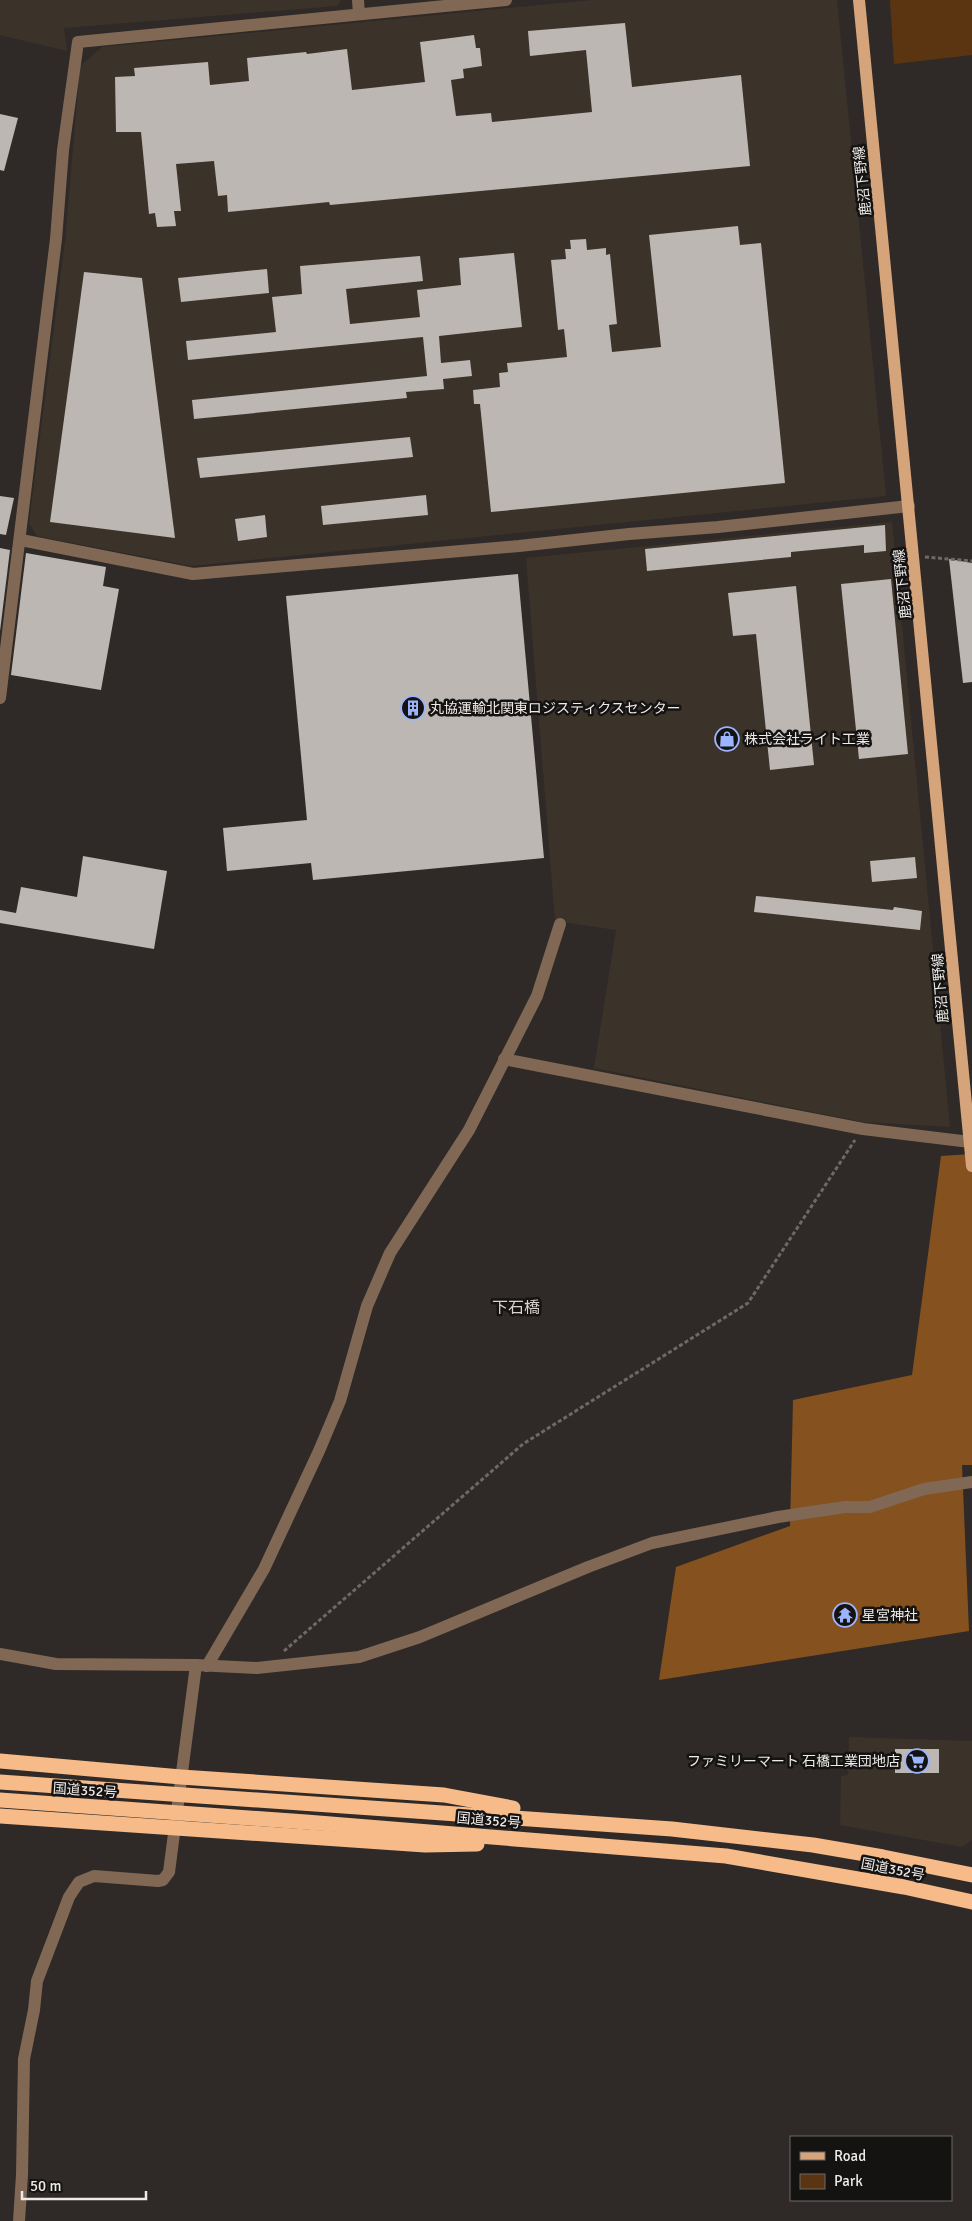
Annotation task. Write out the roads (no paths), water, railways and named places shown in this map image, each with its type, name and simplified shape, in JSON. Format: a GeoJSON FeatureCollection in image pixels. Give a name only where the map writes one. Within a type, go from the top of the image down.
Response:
{"type":"FeatureCollection","features":[{"type":"Feature","properties":{"kind":"highway"},"geometry":{"type":"LineString","coordinates":[[0,1762],[181,1777],[444,1795],[578,1821]]}},
{"type":"Feature","properties":{"kind":"highway","name":"国道352号"},"geometry":{"type":"LineString","coordinates":[[0,1782],[672,1829],[812,1845],[972,1875]]}},
{"type":"Feature","properties":{"kind":"highway","name":"国道352号"},"geometry":{"type":"LineString","coordinates":[[0,1800],[578,1843],[726,1856],[904,1886],[972,1902]]}},
{"type":"Feature","properties":{"kind":"highway"},"geometry":{"type":"LineString","coordinates":[[0,1816],[425,1845],[578,1843]]}},
{"type":"Feature","properties":{"kind":"highway"},"geometry":{"type":"LineString","coordinates":[[671,1851],[672,1829]]}},
{"type":"Feature","properties":{"kind":"main road","name":"鹿沼下野線"},"geometry":{"type":"LineString","coordinates":[[859,0],[972,1166]]}},
{"type":"Feature","properties":{"kind":"street"},"geometry":{"type":"LineString","coordinates":[[358,0],[359,14]]}},
{"type":"Feature","properties":{"kind":"street"},"geometry":{"type":"LineString","coordinates":[[0,698],[21,540],[56,239],[63,150],[78,42],[506,0]]}},
{"type":"Feature","properties":{"kind":"street"},"geometry":{"type":"LineString","coordinates":[[21,540],[193,574],[520,546],[909,506]]}},
{"type":"Feature","properties":{"kind":"street"},"geometry":{"type":"LineString","coordinates":[[18,2221],[22,2176],[24,2059],[34,2010],[37,1981],[72,1890],[84,1878],[94,1876],[163,1880],[169,1872],[176,1829],[181,1777],[201,1665],[264,1569],[340,1401],[367,1306],[390,1253],[469,1130],[537,996],[560,924]]}},
{"type":"Feature","properties":{"kind":"street"},"geometry":{"type":"LineString","coordinates":[[504,1059],[863,1129],[970,1142]]}},
{"type":"Feature","properties":{"kind":"street"},"geometry":{"type":"LineString","coordinates":[[0,1654],[56,1664],[201,1665],[266,1668],[359,1657],[420,1637],[588,1567],[652,1543],[778,1517],[845,1507],[870,1507],[924,1489],[972,1482]]}},
{"type":"Feature","properties":{"kind":"place","name":"丸協運輸北関東ロジスティクスセンター"},"geometry":{"type":"Point","coordinates":[413,708]}},
{"type":"Feature","properties":{"kind":"place","name":"株式会社ライト工業"},"geometry":{"type":"Point","coordinates":[727,739]}},
{"type":"Feature","properties":{"kind":"place","name":"星宮神社"},"geometry":{"type":"Point","coordinates":[845,1615]}},
{"type":"Feature","properties":{"kind":"place","name":"ファミリーマート 石橋工業団地店"},"geometry":{"type":"Point","coordinates":[917,1761]}},
{"type":"Feature","properties":{"kind":"district","name":"下石橋"},"geometry":{"type":"Point","coordinates":[516,1307]}}]}
